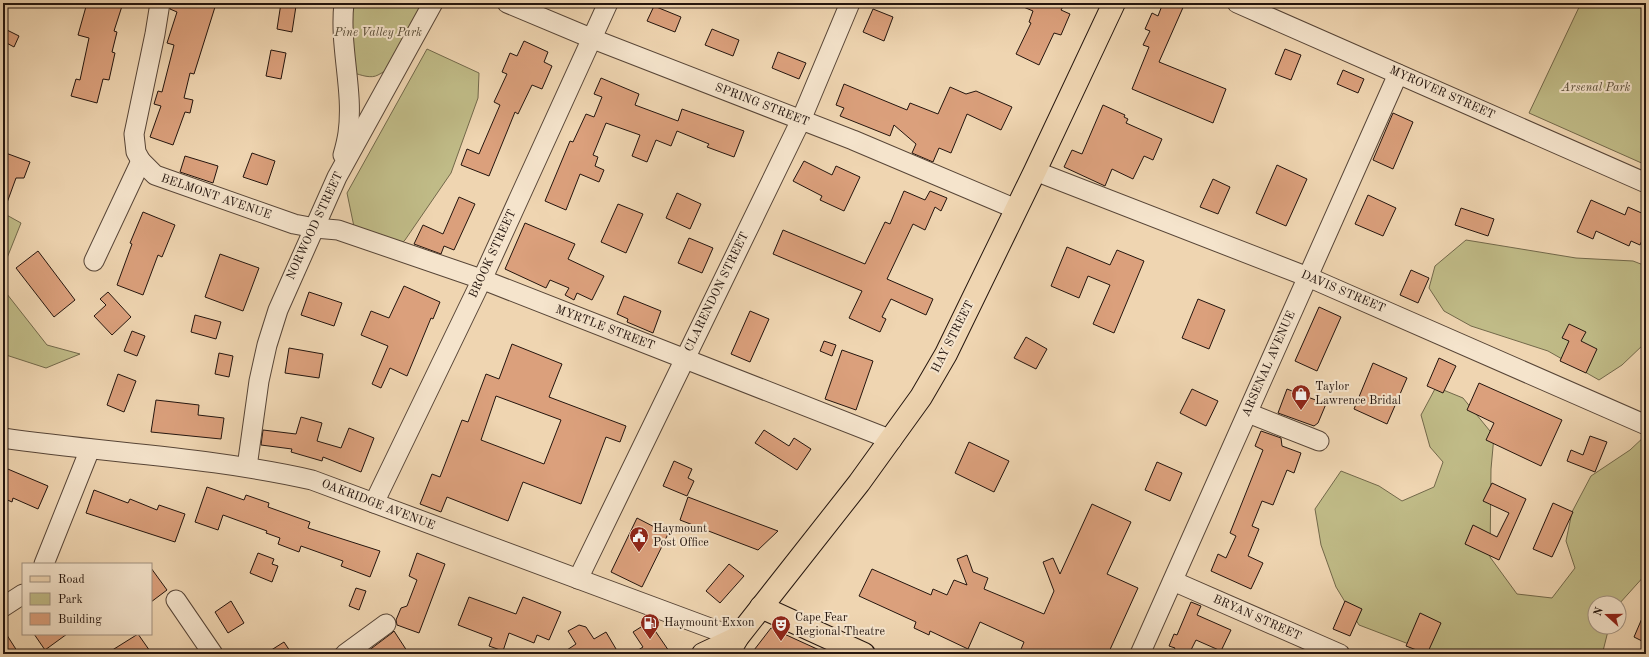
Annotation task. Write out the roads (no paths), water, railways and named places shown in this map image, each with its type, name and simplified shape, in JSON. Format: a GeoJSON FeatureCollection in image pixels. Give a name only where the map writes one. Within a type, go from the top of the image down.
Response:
{"type":"FeatureCollection","features":[{"type":"Feature","properties":{"kind":"main road","name":"HAY STREET"},"geometry":{"type":"LineString","coordinates":[[732,646],[892,440],[921,397],[946,354],[1035,171],[1114,3]]}},
{"type":"Feature","properties":{"kind":"main road"},"geometry":{"type":"LineString","coordinates":[[761,607],[864,654]]}},
{"type":"Feature","properties":{"kind":"main road"},"geometry":{"type":"LineString","coordinates":[[703,654],[732,646]]}},
{"type":"Feature","properties":{"kind":"street","name":"BELMONT AVENUE"},"geometry":{"type":"LineString","coordinates":[[160,3],[156,34],[134,134],[136,152],[141,161],[155,175],[294,224],[315,228]]}},
{"type":"Feature","properties":{"kind":"street"},"geometry":{"type":"LineString","coordinates":[[337,177],[348,134],[349,103],[343,36],[344,3]]}},
{"type":"Feature","properties":{"kind":"street","name":"NORWOOD STREET"},"geometry":{"type":"LineString","coordinates":[[247,467],[259,381],[267,345],[278,310],[337,177],[433,3]]}},
{"type":"Feature","properties":{"kind":"street","name":"SPRING STREET"},"geometry":{"type":"LineString","coordinates":[[507,3],[592,39],[801,120],[1016,209]]}},
{"type":"Feature","properties":{"kind":"street","name":"BROOK STREET"},"geometry":{"type":"LineString","coordinates":[[374,503],[481,279],[608,3]]}},
{"type":"Feature","properties":{"kind":"street","name":"CLARENDON STREET"},"geometry":{"type":"LineString","coordinates":[[578,579],[801,120],[850,3]]}},
{"type":"Feature","properties":{"kind":"street","name":"MYROVER STREET"},"geometry":{"type":"LineString","coordinates":[[1237,3],[1646,183]]}},
{"type":"Feature","properties":{"kind":"street","name":"ARSENAL AVENUE"},"geometry":{"type":"LineString","coordinates":[[1140,654],[1174,581],[1398,74]]}},
{"type":"Feature","properties":{"kind":"street"},"geometry":{"type":"LineString","coordinates":[[94,261],[141,161]]}},
{"type":"Feature","properties":{"kind":"street","name":"DAVIS STREET"},"geometry":{"type":"LineString","coordinates":[[1035,171],[1308,277],[1646,425]]}},
{"type":"Feature","properties":{"kind":"street","name":"MYRTLE STREET"},"geometry":{"type":"LineString","coordinates":[[315,228],[338,230],[481,279],[892,440]]}},
{"type":"Feature","properties":{"kind":"street"},"geometry":{"type":"LineString","coordinates":[[1248,412],[1319,442]]}},
{"type":"Feature","properties":{"kind":"street","name":"OAKRIDGE AVENUE"},"geometry":{"type":"LineString","coordinates":[[3,438],[247,467],[312,480],[578,579],[732,646]]}},
{"type":"Feature","properties":{"kind":"street"},"geometry":{"type":"LineString","coordinates":[[44,563],[90,449]]}},
{"type":"Feature","properties":{"kind":"street","name":"BRYAN STREET"},"geometry":{"type":"LineString","coordinates":[[1174,581],[1340,654]]}},
{"type":"Feature","properties":{"kind":"street"},"geometry":{"type":"LineString","coordinates":[[3,607],[22,595]]}},
{"type":"Feature","properties":{"kind":"street"},"geometry":{"type":"LineString","coordinates":[[176,600],[213,654]]}},
{"type":"Feature","properties":{"kind":"street"},"geometry":{"type":"LineString","coordinates":[[344,654],[386,624]]}},
{"type":"Feature","properties":{"kind":"place","name":"Taylor Lawrence Bridal"},"geometry":{"type":"Point","coordinates":[1301,411]}},
{"type":"Feature","properties":{"kind":"place","name":"Haymount Post Office"},"geometry":{"type":"Point","coordinates":[639,553]}},
{"type":"Feature","properties":{"kind":"place","name":"Haymount Exxon"},"geometry":{"type":"Point","coordinates":[650,640]}},
{"type":"Feature","properties":{"kind":"place","name":"Cape Fear Regional Theatre"},"geometry":{"type":"Point","coordinates":[781,642]}},
{"type":"Feature","properties":{"kind":"park label","name":"Pine Valley Park"},"geometry":{"type":"Point","coordinates":[378,33]}},
{"type":"Feature","properties":{"kind":"park label","name":"Arsenal Park"},"geometry":{"type":"Point","coordinates":[1596,88]}}]}
